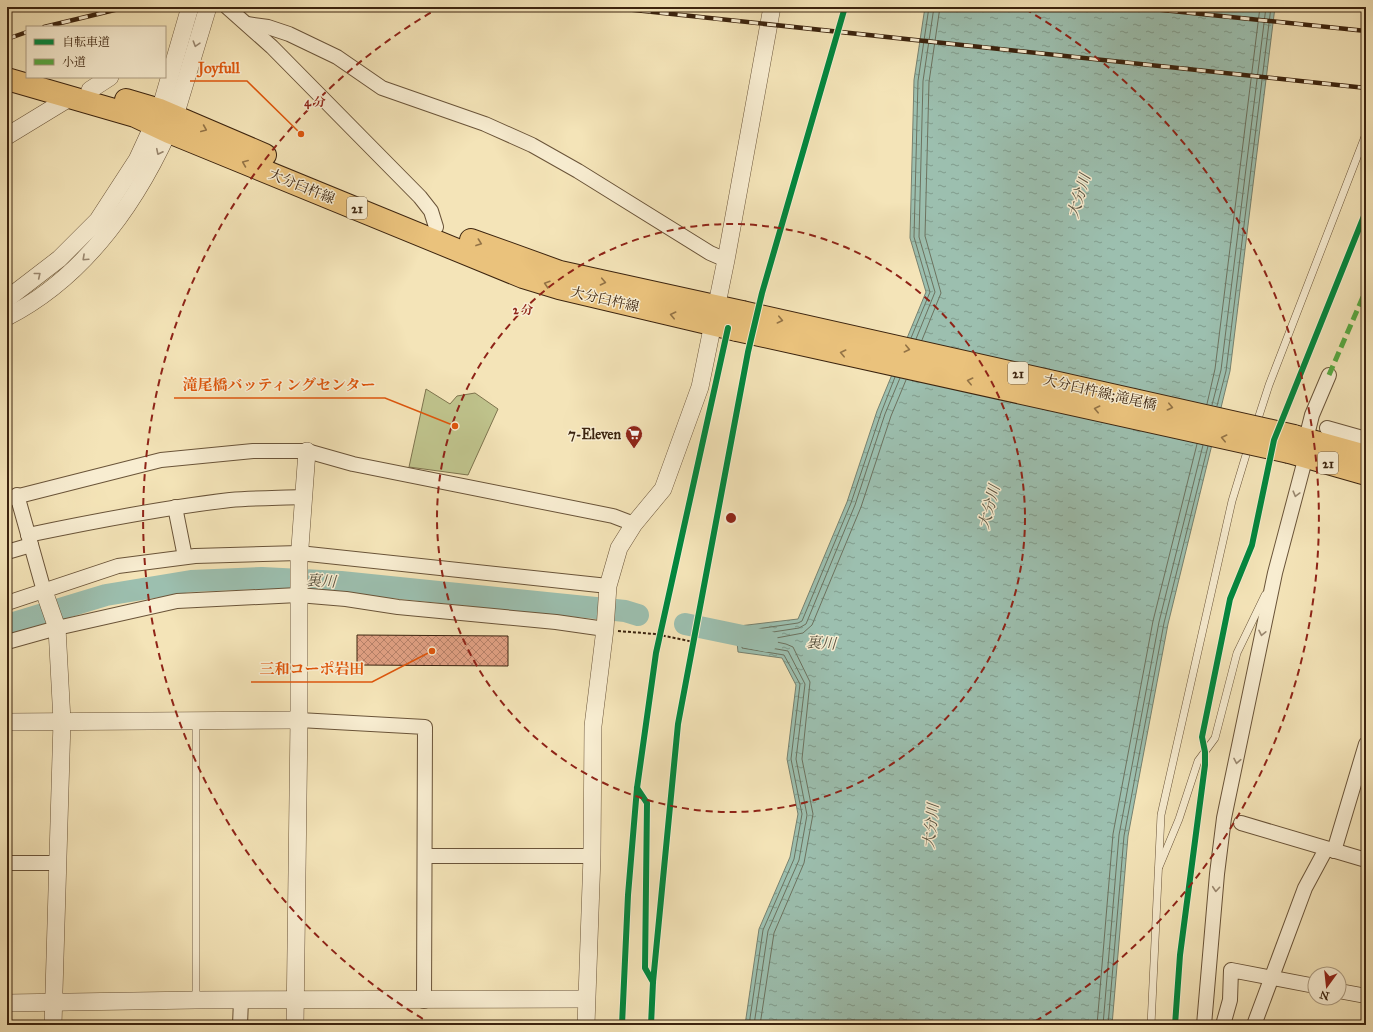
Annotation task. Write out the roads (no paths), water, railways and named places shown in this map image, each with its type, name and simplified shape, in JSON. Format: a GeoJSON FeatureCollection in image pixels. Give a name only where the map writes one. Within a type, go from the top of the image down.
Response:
{"type":"FeatureCollection","features":[{"type":"Feature","properties":{"kind":"main road"},"geometry":{"type":"LineString","coordinates":[[7,65],[26,71]]}},
{"type":"Feature","properties":{"kind":"main road","name":"大分臼杵線"},"geometry":{"type":"LineString","coordinates":[[51,78],[90,90],[164,121],[523,277],[559,288],[714,315]]}},
{"type":"Feature","properties":{"kind":"main road","name":"大分臼杵線"},"geometry":{"type":"LineString","coordinates":[[7,79],[135,116],[164,121],[436,227],[560,272],[714,315]]}},
{"type":"Feature","properties":{"kind":"main road","name":"大分臼杵線;滝尾橋"},"geometry":{"type":"LineString","coordinates":[[714,315],[1299,446]]}},
{"type":"Feature","properties":{"kind":"main road","name":"21"},"geometry":{"type":"LineString","coordinates":[[1299,446],[1366,456]]}},
{"type":"Feature","properties":{"kind":"main road","name":"21"},"geometry":{"type":"LineString","coordinates":[[1299,446],[1366,474]]}},
{"type":"Feature","properties":{"kind":"street"},"geometry":{"type":"LineString","coordinates":[[7,299],[59,259],[98,220],[164,121],[182,34],[190,7]]}},
{"type":"Feature","properties":{"kind":"street"},"geometry":{"type":"LineString","coordinates":[[7,317],[19,311],[54,286],[90,253],[118,221],[148,173],[164,121],[208,7]]}},
{"type":"Feature","properties":{"kind":"street"},"geometry":{"type":"LineString","coordinates":[[227,7],[247,24],[420,198],[430,211],[436,227]]}},
{"type":"Feature","properties":{"kind":"street"},"geometry":{"type":"LineString","coordinates":[[586,1025],[592,856],[593,726],[606,626],[608,586],[619,548],[634,524],[663,488],[700,387],[726,260],[772,7]]}},
{"type":"Feature","properties":{"kind":"street"},"geometry":{"type":"LineString","coordinates":[[247,24],[268,27],[289,34],[337,57],[382,88],[485,124],[532,145],[578,171],[710,253],[726,260]]}},
{"type":"Feature","properties":{"kind":"street"},"geometry":{"type":"LineString","coordinates":[[166,43],[182,34]]}},
{"type":"Feature","properties":{"kind":"street"},"geometry":{"type":"LineString","coordinates":[[90,90],[108,78]]}},
{"type":"Feature","properties":{"kind":"street"},"geometry":{"type":"LineString","coordinates":[[7,136],[70,97]]}},
{"type":"Feature","properties":{"kind":"street"},"geometry":{"type":"LineString","coordinates":[[1204,1025],[1217,874],[1233,821],[1275,573],[1299,446],[1329,375]]}},
{"type":"Feature","properties":{"kind":"street"},"geometry":{"type":"LineString","coordinates":[[1327,428],[1366,440]]}},
{"type":"Feature","properties":{"kind":"street"},"geometry":{"type":"LineString","coordinates":[[53,1025],[62,721],[57,626],[46,596],[30,540],[12,497],[161,460],[253,451],[307,451],[361,465],[613,516],[634,524]]}},
{"type":"Feature","properties":{"kind":"street"},"geometry":{"type":"LineString","coordinates":[[295,1025],[299,720],[298,591],[307,451]]}},
{"type":"Feature","properties":{"kind":"street"},"geometry":{"type":"LineString","coordinates":[[7,552],[30,540],[120,516],[174,507],[232,500],[303,498]]}},
{"type":"Feature","properties":{"kind":"street"},"geometry":{"type":"LineString","coordinates":[[174,507],[185,557]]}},
{"type":"Feature","properties":{"kind":"street"},"geometry":{"type":"LineString","coordinates":[[7,602],[46,596],[118,566],[185,557],[299,557],[608,586]]}},
{"type":"Feature","properties":{"kind":"street"},"geometry":{"type":"LineString","coordinates":[[7,642],[57,626],[177,601],[298,591],[398,607],[606,626]]}},
{"type":"Feature","properties":{"kind":"street"},"geometry":{"type":"LineString","coordinates":[[7,722],[299,720],[425,727],[424,1001]]}},
{"type":"Feature","properties":{"kind":"street"},"geometry":{"type":"LineString","coordinates":[[1254,1025],[1305,888],[1330,850],[1366,744]]}},
{"type":"Feature","properties":{"kind":"street"},"geometry":{"type":"LineString","coordinates":[[1233,821],[1366,860]]}},
{"type":"Feature","properties":{"kind":"street"},"geometry":{"type":"LineString","coordinates":[[425,856],[592,856]]}},
{"type":"Feature","properties":{"kind":"street"},"geometry":{"type":"LineString","coordinates":[[7,863],[57,864]]}},
{"type":"Feature","properties":{"kind":"street"},"geometry":{"type":"LineString","coordinates":[[1224,1025],[1230,1000],[1231,970],[1307,985]]}},
{"type":"Feature","properties":{"kind":"street"},"geometry":{"type":"LineString","coordinates":[[1347,992],[1366,996]]}},
{"type":"Feature","properties":{"kind":"street"},"geometry":{"type":"LineString","coordinates":[[7,1003],[196,1000],[424,1001],[586,999]]}},
{"type":"Feature","properties":{"kind":"street"},"geometry":{"type":"LineString","coordinates":[[240,1025],[241,1000]]}},
{"type":"Feature","properties":{"kind":"lane"},"geometry":{"type":"LineString","coordinates":[[1151,1025],[1160,815],[1232,501],[1269,385],[1366,134]]}},
{"type":"Feature","properties":{"kind":"lane"},"geometry":{"type":"LineString","coordinates":[[1157,872],[1179,819],[1198,761],[1215,738],[1237,653],[1275,573]]}},
{"type":"Feature","properties":{"kind":"lane"},"geometry":{"type":"LineString","coordinates":[[196,721],[196,1000]]}},
{"type":"Feature","properties":{"kind":"water","name":"大分川"},"geometry":{"type":"Polygon","coordinates":[[[925,7],[1275,7],[1230,371],[1168,624],[1128,836],[1112,1025],[745,1025],[759,929],[790,857],[798,814],[787,759],[796,685],[782,658],[738,652],[737,642],[739,626],[798,619],[847,502],[877,411],[926,292],[910,238],[914,80],[925,7]]]}},
{"type":"Feature","properties":{"kind":"waterway","name":"裏川"},"geometry":{"type":"LineString","coordinates":[[7,625],[106,595],[191,581],[262,578],[341,582],[625,611],[638,615]]}},
{"type":"Feature","properties":{"kind":"waterway","name":"裏川"},"geometry":{"type":"LineString","coordinates":[[685,624],[767,641]]}},
{"type":"Feature","properties":{"kind":"railway"},"geometry":{"type":"LineString","coordinates":[[48,26],[127,7]]}},
{"type":"Feature","properties":{"kind":"railway"},"geometry":{"type":"LineString","coordinates":[[606,7],[1366,88]]}},
{"type":"Feature","properties":{"kind":"railway"},"geometry":{"type":"LineString","coordinates":[[1133,7],[1366,31]]}},
{"type":"Feature","properties":{"kind":"railway"},"geometry":{"type":"LineString","coordinates":[[7,39],[26,32]]}},
{"type":"Feature","properties":{"kind":"place","name":"Joyfull"},"geometry":{"type":"Point","coordinates":[301,134]}},
{"type":"Feature","properties":{"kind":"place","name":"滝尾橋バッティングセンター"},"geometry":{"type":"Point","coordinates":[455,426]}},
{"type":"Feature","properties":{"kind":"place","name":"7-Eleven"},"geometry":{"type":"Point","coordinates":[634,449]}},
{"type":"Feature","properties":{"kind":"place","name":"三和コーポ岩田"},"geometry":{"type":"Point","coordinates":[432,651]}}]}
